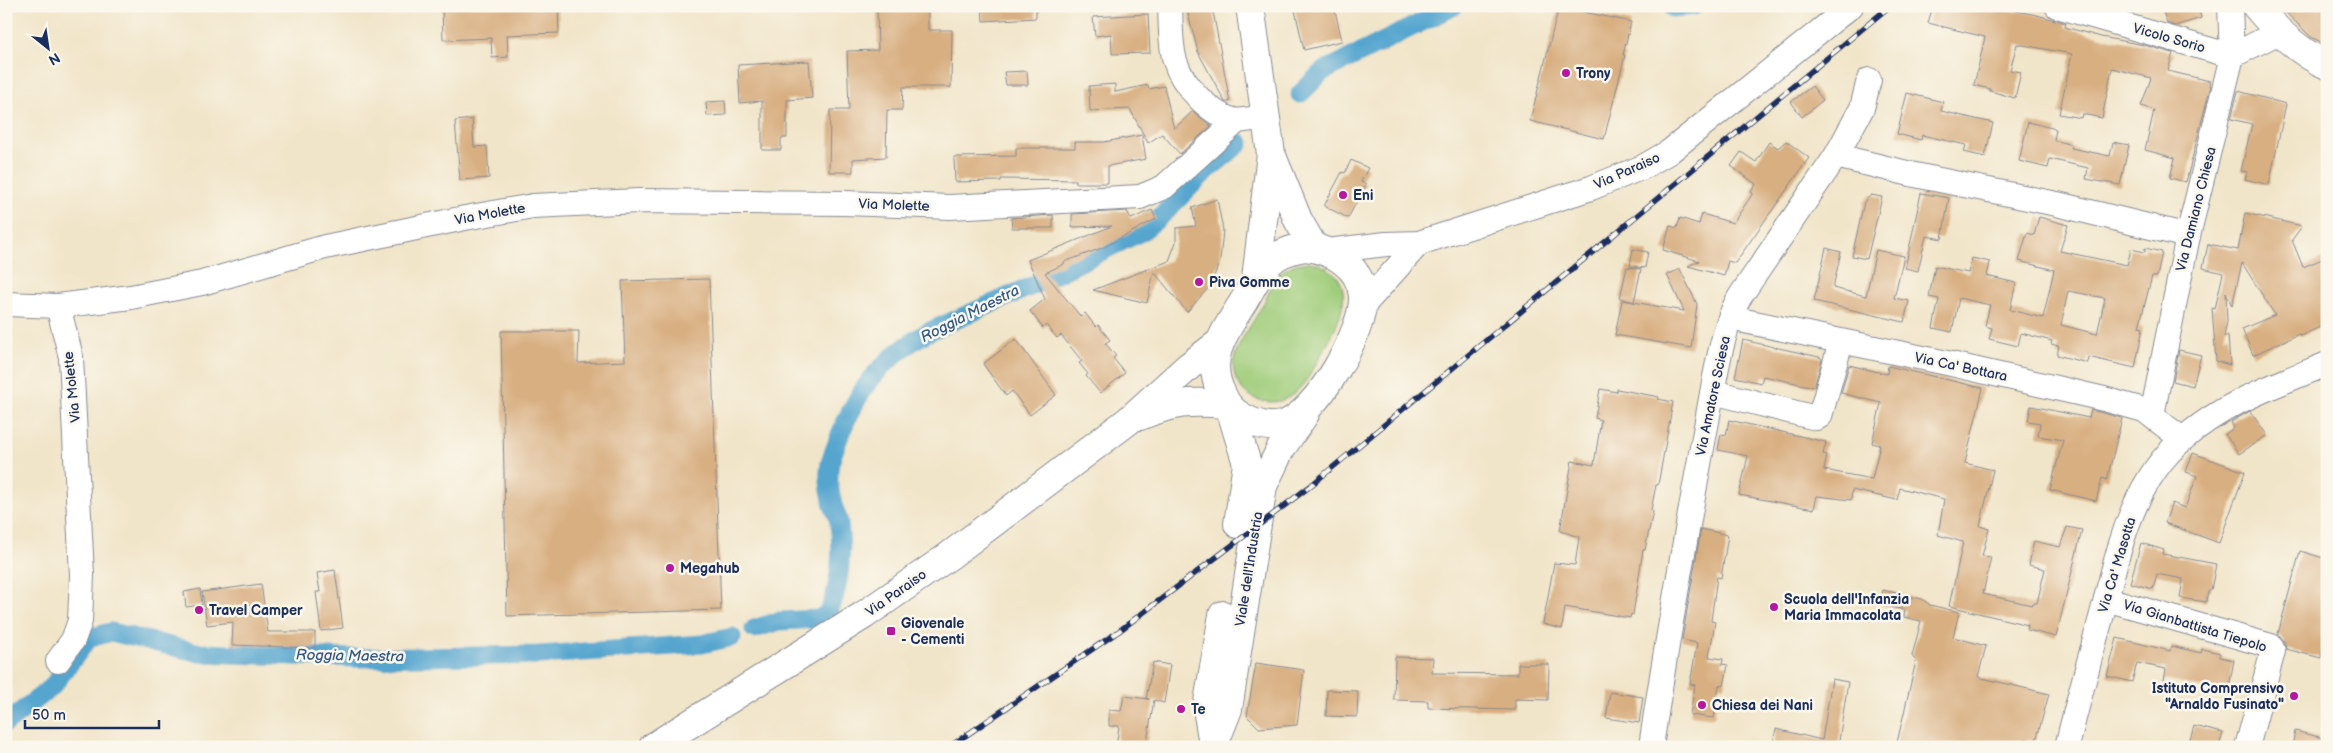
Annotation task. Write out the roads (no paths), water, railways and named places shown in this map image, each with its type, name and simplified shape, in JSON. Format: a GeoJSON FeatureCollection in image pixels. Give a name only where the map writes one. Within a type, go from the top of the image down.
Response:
{"type":"FeatureCollection","features":[{"type":"Feature","properties":{"kind":"main road"},"geometry":{"type":"LineString","coordinates":[[1250,6],[1267,117],[1270,154],[1256,279]]}},
{"type":"Feature","properties":{"kind":"main road"},"geometry":{"type":"LineString","coordinates":[[2256,6],[2279,32],[2317,61],[2327,65]]}},
{"type":"Feature","properties":{"kind":"main road"},"geometry":{"type":"LineString","coordinates":[[1270,154],[1298,220],[1321,250]]}},
{"type":"Feature","properties":{"kind":"main road"},"geometry":{"type":"LineString","coordinates":[[1291,250],[1321,250],[1340,259],[1354,271],[1361,285],[1362,307],[1356,327],[1330,381],[1301,416],[1288,423],[1267,426],[1248,421],[1228,406],[1215,379],[1214,360],[1220,343],[1262,270],[1276,258],[1291,250]]}},
{"type":"Feature","properties":{"kind":"main road","name":"Via Paraiso"},"geometry":{"type":"LineString","coordinates":[[653,747],[872,610],[949,556],[1128,421],[1189,366],[1220,343]]}},
{"type":"Feature","properties":{"kind":"main road","name":"Via Paraiso"},"geometry":{"type":"LineString","coordinates":[[1128,421],[1178,403],[1192,401],[1228,406]]}},
{"type":"Feature","properties":{"kind":"main road","name":"Viale dell'Industria"},"geometry":{"type":"LineString","coordinates":[[1213,746],[1228,709],[1263,486],[1280,450],[1312,405]]}},
{"type":"Feature","properties":{"kind":"main road","name":"Viale dell'Industria"},"geometry":{"type":"LineString","coordinates":[[1213,746],[1207,708],[1236,543],[1247,464],[1228,406]]}},
{"type":"Feature","properties":{"kind":"street"},"geometry":{"type":"LineString","coordinates":[[1170,6],[1175,61],[1182,76],[1210,109],[1220,116],[1237,121],[1267,117]]}},
{"type":"Feature","properties":{"kind":"street","name":"Via Paraiso"},"geometry":{"type":"LineString","coordinates":[[1321,250],[1419,243],[1591,188],[1643,167],[1669,152],[1852,6]]}},
{"type":"Feature","properties":{"kind":"street","name":"Vicolo Sorio"},"geometry":{"type":"LineString","coordinates":[[2057,6],[2232,56]]}},
{"type":"Feature","properties":{"kind":"street"},"geometry":{"type":"LineString","coordinates":[[2230,6],[2232,56],[2279,32]]}},
{"type":"Feature","properties":{"kind":"street","name":"Via Damiano Chiesa"},"geometry":{"type":"LineString","coordinates":[[2152,415],[2188,236],[2232,56]]}},
{"type":"Feature","properties":{"kind":"street","name":"Via Amatore Sciesa"},"geometry":{"type":"LineString","coordinates":[[1651,747],[1666,636],[1713,392],[1730,318],[1741,295],[1836,156],[1862,108],[1869,80]]}},
{"type":"Feature","properties":{"kind":"street","name":"Via Molette"},"geometry":{"type":"LineString","coordinates":[[58,661],[73,640],[80,621],[82,575],[71,357],[58,306],[131,297],[175,289],[210,281],[325,247],[464,218],[533,206],[638,201],[845,203],[950,207],[1140,197],[1164,187],[1237,121]]}},
{"type":"Feature","properties":{"kind":"street"},"geometry":{"type":"LineString","coordinates":[[1836,156],[1915,175],[2057,204],[2188,236]]}},
{"type":"Feature","properties":{"kind":"street"},"geometry":{"type":"LineString","coordinates":[[1362,307],[1419,243]]}},
{"type":"Feature","properties":{"kind":"street"},"geometry":{"type":"LineString","coordinates":[[6,304],[58,306]]}},
{"type":"Feature","properties":{"kind":"street","name":"Via Ca' Bottara"},"geometry":{"type":"LineString","coordinates":[[1730,318],[2104,399],[2144,410],[2182,439]]}},
{"type":"Feature","properties":{"kind":"street"},"geometry":{"type":"LineString","coordinates":[[1713,392],[1816,418],[1820,416],[1842,342]]}},
{"type":"Feature","properties":{"kind":"street","name":"Via Ca' Masotta"},"geometry":{"type":"LineString","coordinates":[[2067,747],[2124,533],[2143,487],[2163,460],[2182,439],[2235,403],[2327,364]]}},
{"type":"Feature","properties":{"kind":"street","name":"Via Gianbattista Tiepolo"},"geometry":{"type":"LineString","coordinates":[[2106,599],[2271,646],[2273,651],[2247,747]]}},
{"type":"Feature","properties":{"kind":"waterway","name":"Roggia Maestra"},"geometry":{"type":"LineString","coordinates":[[1300,94],[1322,72],[1454,6]]}},
{"type":"Feature","properties":{"kind":"waterway","name":"Roggia Maestra"},"geometry":{"type":"LineString","coordinates":[[1673,8],[1694,6]]}},
{"type":"Feature","properties":{"kind":"waterway","name":"Roggia Maestra"},"geometry":{"type":"LineString","coordinates":[[754,629],[779,621],[819,619],[829,612],[836,591],[840,569],[841,546],[839,522],[829,484],[830,463],[845,422],[865,387],[877,372],[908,344],[928,332],[1034,285],[1141,232],[1160,217],[1203,174],[1240,143]]}},
{"type":"Feature","properties":{"kind":"waterway","name":"Roggia Maestra"},"geometry":{"type":"LineString","coordinates":[[6,723],[51,688],[89,638],[111,632],[200,653],[356,658],[539,655],[702,644],[732,637]]}},
{"type":"Feature","properties":{"kind":"railway"},"geometry":{"type":"LineString","coordinates":[[949,747],[1119,631],[1309,487],[1890,6]]}},
{"type":"Feature","properties":{"kind":"place","name":"Trony"},"geometry":{"type":"Point","coordinates":[1566,73]}},
{"type":"Feature","properties":{"kind":"place","name":"Eni"},"geometry":{"type":"Point","coordinates":[1343,195]}},
{"type":"Feature","properties":{"kind":"place","name":"Piva Gomme"},"geometry":{"type":"Point","coordinates":[1199,282]}},
{"type":"Feature","properties":{"kind":"place","name":"Megahub"},"geometry":{"type":"Point","coordinates":[670,568]}},
{"type":"Feature","properties":{"kind":"place","name":"Scuola dell'Infanzia Maria Immacolata"},"geometry":{"type":"Point","coordinates":[1774,607]}},
{"type":"Feature","properties":{"kind":"place","name":"Travel Camper"},"geometry":{"type":"Point","coordinates":[199,610]}},
{"type":"Feature","properties":{"kind":"place","name":"Giovenale - Cementi"},"geometry":{"type":"Point","coordinates":[891,631]}},
{"type":"Feature","properties":{"kind":"place","name":"Istituto Comprensivo \"Arnaldo Fusinato\""},"geometry":{"type":"Point","coordinates":[2294,696]}},
{"type":"Feature","properties":{"kind":"place","name":"Chiesa dei Nani"},"geometry":{"type":"Point","coordinates":[1702,705]}},
{"type":"Feature","properties":{"kind":"place","name":"Te"},"geometry":{"type":"Point","coordinates":[1181,709]}}]}
